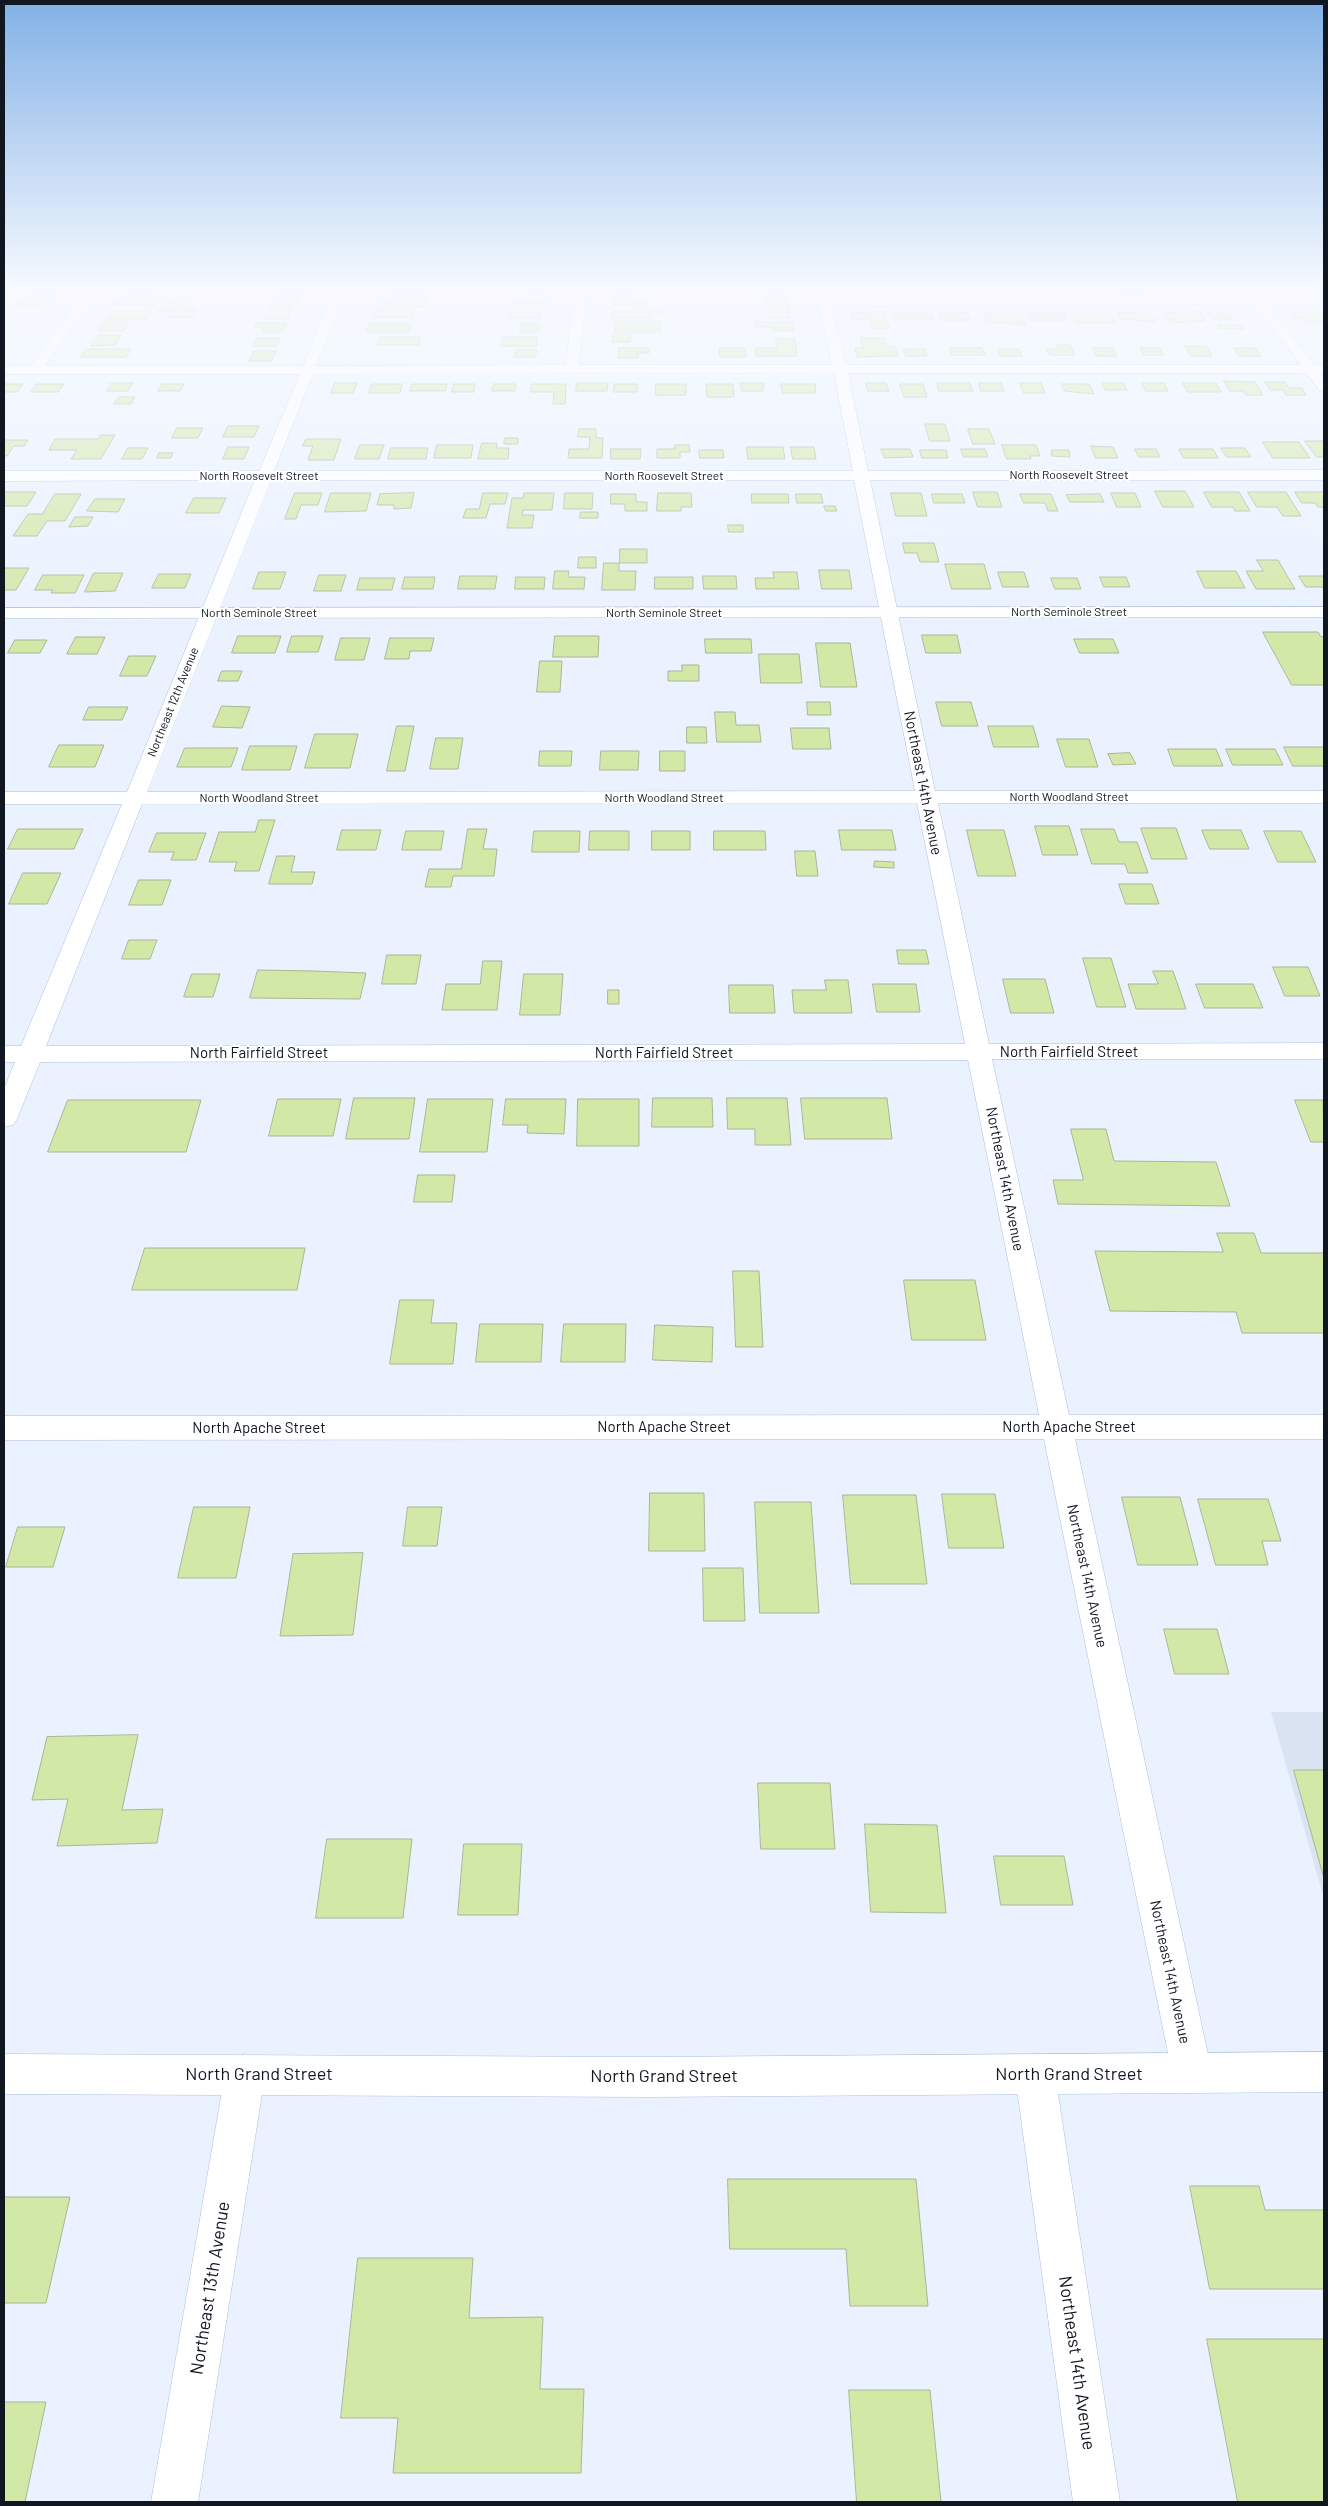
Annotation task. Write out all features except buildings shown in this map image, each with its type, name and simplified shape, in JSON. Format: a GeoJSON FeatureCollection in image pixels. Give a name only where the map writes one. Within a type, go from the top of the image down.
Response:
{"type":"FeatureCollection","features":[{"type":"Feature","properties":{"kind":"street","name":"Northeast 12th Avenue"},"geometry":{"type":"LineString","coordinates":[[4,1119],[294,403]]}},
{"type":"Feature","properties":{"kind":"street","name":"Northeast 14th Avenue"},"geometry":{"type":"LineString","coordinates":[[846,403],[1056,1427],[1192,2073]]}},
{"type":"Feature","properties":{"kind":"street","name":"North Roosevelt Street"},"geometry":{"type":"LineString","coordinates":[[4,476],[1324,475]]}},
{"type":"Feature","properties":{"kind":"street","name":"North Seminole Street"},"geometry":{"type":"LineString","coordinates":[[4,613],[1324,612]]}},
{"type":"Feature","properties":{"kind":"street","name":"North Woodland Street"},"geometry":{"type":"LineString","coordinates":[[4,798],[1324,797]]}},
{"type":"Feature","properties":{"kind":"street","name":"North Fairfield Street"},"geometry":{"type":"LineString","coordinates":[[4,1054],[1324,1051]]}},
{"type":"Feature","properties":{"kind":"street","name":"North Apache Street"},"geometry":{"type":"LineString","coordinates":[[4,1428],[1324,1427]]}},
{"type":"Feature","properties":{"kind":"street","name":"North Grand Street"},"geometry":{"type":"LineString","coordinates":[[4,2074],[640,2077],[1324,2072]]}},
{"type":"Feature","properties":{"kind":"street","name":"Northeast 13th Avenue"},"geometry":{"type":"LineString","coordinates":[[174,2502],[245,2074]]}},
{"type":"Feature","properties":{"kind":"street","name":"Northeast 14th Avenue"},"geometry":{"type":"LineString","coordinates":[[1035,2074],[1097,2502]]}},
{"type":"Feature","properties":{"kind":"shaded area"},"geometry":{"type":"Polygon","coordinates":[[[1271,1712],[1324,1712],[1324,1898],[1321,1888],[1271,1712]]]}}]}
